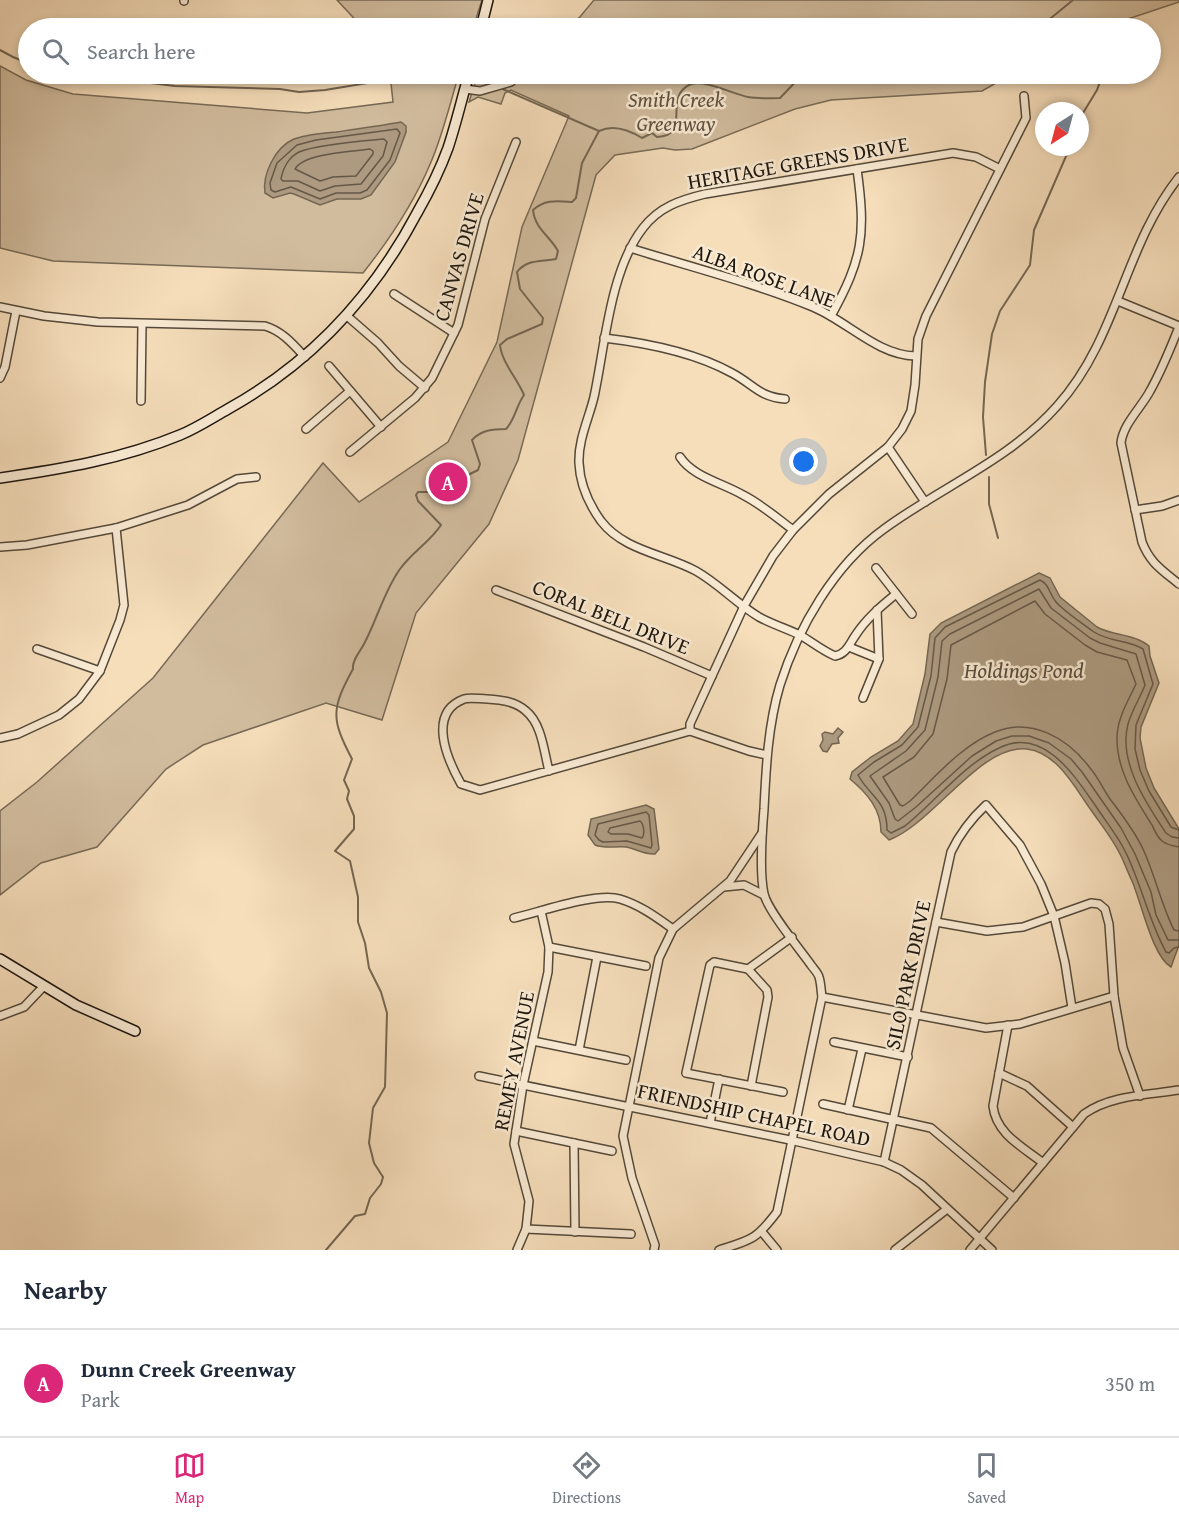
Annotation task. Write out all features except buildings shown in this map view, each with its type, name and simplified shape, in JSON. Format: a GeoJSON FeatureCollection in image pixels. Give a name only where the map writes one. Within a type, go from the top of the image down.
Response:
{"type":"FeatureCollection","features":[{"type":"Feature","properties":{"kind":"main road"},"geometry":{"type":"LineString","coordinates":[[484,18],[488,0]]}},
{"type":"Feature","properties":{"kind":"main road"},"geometry":{"type":"LineString","coordinates":[[0,477],[94,463],[135,452],[182,434],[248,398],[305,357],[347,316],[390,260],[430,189],[448,148],[466,84]]}},
{"type":"Feature","properties":{"kind":"main road"},"geometry":{"type":"LineString","coordinates":[[0,959],[76,1005],[135,1031]]}},
{"type":"Feature","properties":{"kind":"street"},"geometry":{"type":"LineString","coordinates":[[465,89],[480,91],[504,84]]}},
{"type":"Feature","properties":{"kind":"street"},"geometry":{"type":"LineString","coordinates":[[690,731],[690,724],[744,606],[773,556],[793,530],[829,494],[888,447],[902,429],[911,411],[915,385],[915,356],[926,316],[1026,118],[1024,96]]}},
{"type":"Feature","properties":{"kind":"street","name":"CANVAS DRIVE"},"geometry":{"type":"LineString","coordinates":[[350,452],[425,388],[432,378],[461,316],[489,208],[516,142]]}},
{"type":"Feature","properties":{"kind":"street","name":"HERITAGE GREENS DRIVE"},"geometry":{"type":"LineString","coordinates":[[849,647],[842,655],[835,656],[799,635],[759,617],[696,571],[621,539],[603,524],[589,503],[581,484],[579,461],[581,442],[597,381],[610,310],[630,248],[648,221],[678,201],[705,194],[953,153],[976,157],[1000,169]]}},
{"type":"Feature","properties":{"kind":"street"},"geometry":{"type":"LineString","coordinates":[[831,316],[850,280],[862,236],[857,169]]}},
{"type":"Feature","properties":{"kind":"street"},"geometry":{"type":"LineString","coordinates":[[719,1250],[749,1240],[762,1232],[777,1212],[790,1140],[822,997],[819,977],[771,910],[764,895],[762,833],[767,755],[780,687],[799,635],[829,586],[850,561],[881,531],[1017,443],[1048,416],[1078,381],[1097,349],[1140,241],[1179,177]]}},
{"type":"Feature","properties":{"kind":"street","name":"ALBA ROSE LANE"},"geometry":{"type":"LineString","coordinates":[[630,248],[753,286],[814,308],[872,342],[892,351],[915,356]]}},
{"type":"Feature","properties":{"kind":"street"},"geometry":{"type":"LineString","coordinates":[[394,294],[454,333]]}},
{"type":"Feature","properties":{"kind":"street"},"geometry":{"type":"LineString","coordinates":[[1118,301],[1179,326],[1162,368],[1122,435],[1123,454],[1142,542],[1148,556],[1156,566],[1179,584]]}},
{"type":"Feature","properties":{"kind":"street"},"geometry":{"type":"LineString","coordinates":[[0,307],[73,320],[142,324],[265,326],[288,338],[305,357]]}},
{"type":"Feature","properties":{"kind":"street"},"geometry":{"type":"LineString","coordinates":[[0,378],[5,367],[16,311]]}},
{"type":"Feature","properties":{"kind":"street"},"geometry":{"type":"LineString","coordinates":[[347,316],[425,388]]}},
{"type":"Feature","properties":{"kind":"street"},"geometry":{"type":"LineString","coordinates":[[141,401],[142,324]]}},
{"type":"Feature","properties":{"kind":"street"},"geometry":{"type":"LineString","coordinates":[[604,338],[637,341],[703,360],[733,373],[769,398],[784,399]]}},
{"type":"Feature","properties":{"kind":"street"},"geometry":{"type":"LineString","coordinates":[[329,366],[381,427]]}},
{"type":"Feature","properties":{"kind":"street"},"geometry":{"type":"LineString","coordinates":[[306,429],[350,391]]}},
{"type":"Feature","properties":{"kind":"street"},"geometry":{"type":"LineString","coordinates":[[888,447],[925,502]]}},
{"type":"Feature","properties":{"kind":"street"},"geometry":{"type":"LineString","coordinates":[[680,457],[686,467],[745,495],[793,530]]}},
{"type":"Feature","properties":{"kind":"street"},"geometry":{"type":"LineString","coordinates":[[0,548],[116,528],[188,505],[237,479],[256,477]]}},
{"type":"Feature","properties":{"kind":"street"},"geometry":{"type":"LineString","coordinates":[[1136,510],[1162,506],[1179,500]]}},
{"type":"Feature","properties":{"kind":"street"},"geometry":{"type":"LineString","coordinates":[[0,738],[10,737],[59,715],[79,699],[99,670],[124,605],[116,528]]}},
{"type":"Feature","properties":{"kind":"street"},"geometry":{"type":"LineString","coordinates":[[876,568],[912,614]]}},
{"type":"Feature","properties":{"kind":"street","name":"CORAL BELL DRIVE"},"geometry":{"type":"LineString","coordinates":[[496,590],[712,676]]}},
{"type":"Feature","properties":{"kind":"street"},"geometry":{"type":"LineString","coordinates":[[879,659],[849,647],[863,623],[897,594]]}},
{"type":"Feature","properties":{"kind":"street"},"geometry":{"type":"LineString","coordinates":[[863,698],[879,659],[877,610]]}},
{"type":"Feature","properties":{"kind":"street"},"geometry":{"type":"LineString","coordinates":[[37,649],[99,670]]}},
{"type":"Feature","properties":{"kind":"street"},"geometry":{"type":"LineString","coordinates":[[549,771],[538,729],[527,711],[505,700],[466,698],[449,708],[441,726],[449,763],[460,783],[480,790],[549,771],[690,731],[767,755]]}},
{"type":"Feature","properties":{"kind":"street","name":"SILO PARK DRIVE"},"geometry":{"type":"LineString","coordinates":[[884,1162],[951,852],[967,824],[986,805],[1020,845],[1041,884],[1054,916]]}},
{"type":"Feature","properties":{"kind":"street"},"geometry":{"type":"LineString","coordinates":[[657,1248],[632,1178],[623,1136],[659,958],[673,929],[730,881],[762,833]]}},
{"type":"Feature","properties":{"kind":"street"},"geometry":{"type":"LineString","coordinates":[[724,886],[744,885],[764,895]]}},
{"type":"Feature","properties":{"kind":"street"},"geometry":{"type":"LineString","coordinates":[[514,918],[594,898],[618,898],[646,910],[673,929]]}},
{"type":"Feature","properties":{"kind":"street"},"geometry":{"type":"LineString","coordinates":[[936,922],[987,931],[1023,927],[1091,903],[1099,904],[1104,909],[1109,924],[1114,996],[1123,1048],[1140,1096]]}},
{"type":"Feature","properties":{"kind":"street","name":"REMEY AVENUE"},"geometry":{"type":"LineString","coordinates":[[517,1250],[526,1229],[529,1201],[514,1144],[523,1085],[548,972],[549,947],[541,911]]}},
{"type":"Feature","properties":{"kind":"street"},"geometry":{"type":"LineString","coordinates":[[1054,916],[1072,1008]]}},
{"type":"Feature","properties":{"kind":"street"},"geometry":{"type":"LineString","coordinates":[[748,969],[792,937]]}},
{"type":"Feature","properties":{"kind":"street"},"geometry":{"type":"LineString","coordinates":[[549,947],[646,966]]}},
{"type":"Feature","properties":{"kind":"street"},"geometry":{"type":"LineString","coordinates":[[579,1050],[597,957]]}},
{"type":"Feature","properties":{"kind":"street"},"geometry":{"type":"LineString","coordinates":[[751,1086],[768,997],[767,990],[748,969],[714,962],[708,969],[686,1073],[719,1079],[751,1086],[783,1092]]}},
{"type":"Feature","properties":{"kind":"street"},"geometry":{"type":"LineString","coordinates":[[0,1016],[24,1006],[43,987]]}},
{"type":"Feature","properties":{"kind":"street"},"geometry":{"type":"LineString","coordinates":[[822,997],[986,1028],[1020,1024],[1114,996]]}},
{"type":"Feature","properties":{"kind":"street"},"geometry":{"type":"LineString","coordinates":[[1008,1025],[993,1106],[994,1117],[998,1125],[1043,1163]]}},
{"type":"Feature","properties":{"kind":"street"},"geometry":{"type":"LineString","coordinates":[[533,1041],[626,1060]]}},
{"type":"Feature","properties":{"kind":"street"},"geometry":{"type":"LineString","coordinates":[[834,1042],[908,1057]]}},
{"type":"Feature","properties":{"kind":"street"},"geometry":{"type":"LineString","coordinates":[[848,1110],[862,1049]]}},
{"type":"Feature","properties":{"kind":"street"},"geometry":{"type":"LineString","coordinates":[[999,1073],[1027,1086],[1073,1127]]}},
{"type":"Feature","properties":{"kind":"street","name":"FRIENDSHIP CHAPEL ROAD"},"geometry":{"type":"LineString","coordinates":[[479,1076],[710,1123],[884,1162],[901,1170],[922,1185],[992,1250]]}},
{"type":"Feature","properties":{"kind":"street"},"geometry":{"type":"LineString","coordinates":[[710,1123],[719,1079]]}},
{"type":"Feature","properties":{"kind":"street"},"geometry":{"type":"LineString","coordinates":[[970,1250],[1084,1114],[1112,1101],[1179,1090]]}},
{"type":"Feature","properties":{"kind":"street"},"geometry":{"type":"LineString","coordinates":[[823,1104],[931,1128],[1014,1198]]}},
{"type":"Feature","properties":{"kind":"street"},"geometry":{"type":"LineString","coordinates":[[516,1131],[612,1151]]}},
{"type":"Feature","properties":{"kind":"street"},"geometry":{"type":"LineString","coordinates":[[574,1143],[575,1232]]}},
{"type":"Feature","properties":{"kind":"street"},"geometry":{"type":"LineString","coordinates":[[895,1250],[947,1209]]}},
{"type":"Feature","properties":{"kind":"street"},"geometry":{"type":"LineString","coordinates":[[526,1229],[631,1234]]}},
{"type":"Feature","properties":{"kind":"street"},"geometry":{"type":"LineString","coordinates":[[762,1232],[777,1250]]}},
{"type":"Feature","properties":{"kind":"green space"},"geometry":{"type":"Polygon","coordinates":[[[337,0],[482,0],[476,18],[354,18],[337,0]]]}},
{"type":"Feature","properties":{"kind":"green space"},"geometry":{"type":"Polygon","coordinates":[[[594,0],[1179,0],[1179,2],[1131,18],[579,18],[594,0]]]}},
{"type":"Feature","properties":{"kind":"green space"},"geometry":{"type":"Polygon","coordinates":[[[0,66],[18,76],[18,84],[39,84],[73,94],[307,113],[393,102],[391,84],[456,84],[439,141],[417,192],[383,247],[363,273],[53,261],[0,248],[0,66]]]}},
{"type":"Feature","properties":{"kind":"green space","name":"Smith Creek Greenway"},"geometry":{"type":"Polygon","coordinates":[[[475,84],[994,84],[982,91],[831,100],[795,109],[692,149],[663,148],[615,155],[596,175],[518,460],[489,524],[416,613],[382,720],[326,703],[203,745],[166,769],[97,847],[41,863],[0,895],[0,811],[37,782],[153,678],[323,463],[359,502],[448,442],[497,342],[522,227],[569,116],[511,90],[505,93],[501,104],[478,97],[469,102],[475,84]]]}},
{"type":"Feature","properties":{"kind":"water"},"geometry":{"type":"Polygon","coordinates":[[[401,122],[406,126],[406,132],[395,162],[371,195],[361,199],[337,199],[320,205],[290,193],[273,198],[265,193],[266,178],[271,162],[281,148],[294,139],[401,122]]]}},
{"type":"Feature","properties":{"kind":"water","name":"Holdings Pond"},"geometry":{"type":"Polygon","coordinates":[[[1039,573],[1050,578],[1060,597],[1097,627],[1137,639],[1149,646],[1159,683],[1141,727],[1140,738],[1146,768],[1154,788],[1179,829],[1179,945],[1171,967],[1158,952],[1132,881],[1114,844],[1072,782],[1048,757],[1027,749],[1009,751],[992,759],[975,771],[923,818],[889,840],[881,832],[879,816],[872,802],[850,779],[852,772],[871,757],[898,741],[913,724],[925,674],[930,634],[941,623],[1039,573]]]}},
{"type":"Feature","properties":{"kind":"water"},"geometry":{"type":"Polygon","coordinates":[[[838,728],[843,732],[838,738],[839,743],[832,744],[827,752],[823,751],[820,746],[823,740],[822,734],[825,732],[833,734],[838,728]]]}},
{"type":"Feature","properties":{"kind":"water"},"geometry":{"type":"Polygon","coordinates":[[[646,805],[654,809],[659,849],[655,854],[647,854],[626,847],[595,845],[588,835],[591,819],[646,805]]]}},
{"type":"Feature","properties":{"kind":"waterway"},"geometry":{"type":"LineString","coordinates":[[1051,18],[1073,0]]}},
{"type":"Feature","properties":{"kind":"waterway"},"geometry":{"type":"LineString","coordinates":[[0,50],[18,59]]}},
{"type":"Feature","properties":{"kind":"waterway"},"geometry":{"type":"LineString","coordinates":[[159,84],[280,89],[299,92],[362,84]]}},
{"type":"Feature","properties":{"kind":"waterway"},"geometry":{"type":"LineString","coordinates":[[498,87],[599,131],[610,128],[621,129],[642,138],[652,133],[657,137],[667,135],[673,130],[676,124],[678,98],[682,91],[692,84]]}},
{"type":"Feature","properties":{"kind":"waterway"},"geometry":{"type":"LineString","coordinates":[[702,84],[752,98],[780,98],[793,84]]}},
{"type":"Feature","properties":{"kind":"waterway"},"geometry":{"type":"LineString","coordinates":[[1089,103],[1099,84]]}},
{"type":"Feature","properties":{"kind":"waterway"},"geometry":{"type":"LineString","coordinates":[[326,1250],[355,1216],[365,1214],[370,1198],[381,1184],[383,1177],[374,1163],[369,1143],[373,1108],[385,1087],[387,1013],[381,992],[369,968],[365,943],[358,922],[358,897],[350,861],[335,851],[354,829],[354,816],[347,799],[349,791],[344,780],[352,759],[340,734],[336,714],[337,705],[355,659],[369,635],[394,578],[441,525],[418,501],[416,495],[418,492],[431,492],[439,474],[445,470],[470,474],[478,470],[480,464],[472,440],[488,431],[506,429],[524,395],[501,352],[500,345],[507,339],[542,324],[543,318],[520,289],[517,272],[530,263],[556,259],[558,251],[540,227],[533,210],[547,202],[572,202],[576,198],[582,163],[599,131]]}},
{"type":"Feature","properties":{"kind":"waterway"},"geometry":{"type":"LineString","coordinates":[[986,455],[983,417],[992,334],[1000,311],[1030,265],[1034,230],[1066,156]]}},
{"type":"Feature","properties":{"kind":"waterway"},"geometry":{"type":"LineString","coordinates":[[989,477],[989,504],[998,538]]}},
{"type":"Feature","properties":{"kind":"place","name":"Dunn Creek Greenway"},"geometry":{"type":"Point","coordinates":[448,482]}}]}
